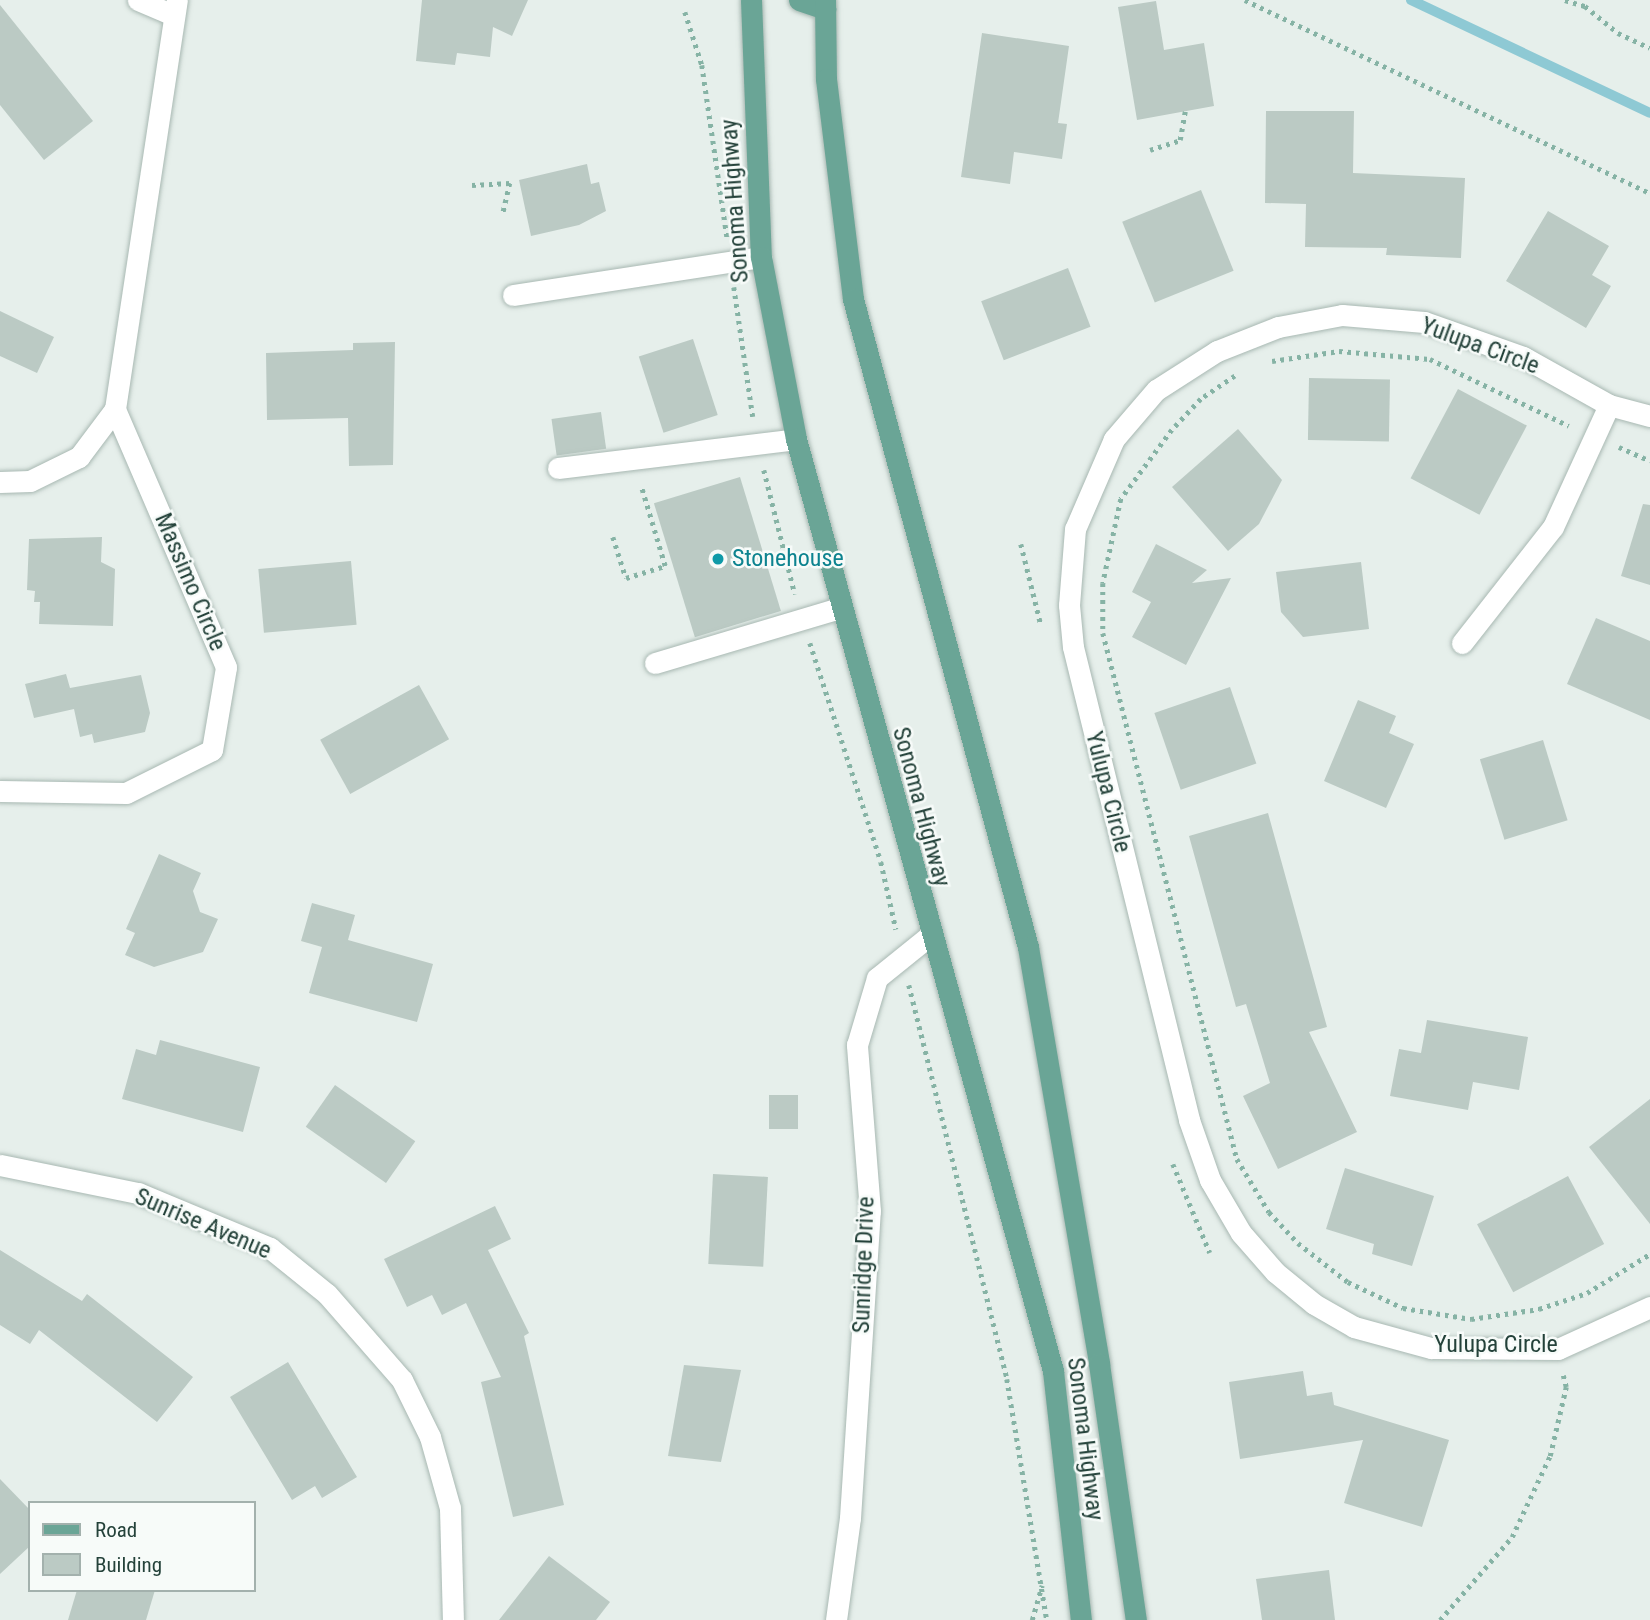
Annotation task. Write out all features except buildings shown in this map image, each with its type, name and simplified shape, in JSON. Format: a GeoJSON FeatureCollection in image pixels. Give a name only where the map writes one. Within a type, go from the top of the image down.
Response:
{"type":"FeatureCollection","features":[{"type":"Feature","properties":{"kind":"main road","name":"Sonoma Highway"},"geometry":{"type":"LineString","coordinates":[[751,0],[761,257],[796,439],[839,608],[929,936],[1053,1371],[1081,1620]]}},
{"type":"Feature","properties":{"kind":"main road"},"geometry":{"type":"LineString","coordinates":[[799,0],[825,4]]}},
{"type":"Feature","properties":{"kind":"main road","name":"Sonoma Highway"},"geometry":{"type":"LineString","coordinates":[[825,4],[826,79],[853,299],[1028,947],[1099,1364],[1136,1620]]}},
{"type":"Feature","properties":{"kind":"street"},"geometry":{"type":"LineString","coordinates":[[0,482],[30,481],[79,457],[115,409],[176,8],[138,0]]}},
{"type":"Feature","properties":{"kind":"street"},"geometry":{"type":"LineString","coordinates":[[513,295],[761,257]]}},
{"type":"Feature","properties":{"kind":"street","name":"Yulupa Circle"},"geometry":{"type":"LineString","coordinates":[[1650,416],[1609,405],[1523,357],[1423,322],[1342,316],[1278,327],[1216,351],[1156,390],[1114,439],[1086,499],[1069,565],[1073,647],[1189,1120],[1210,1180],[1241,1233],[1275,1272],[1354,1327],[1431,1348],[1558,1349],[1650,1307]]}},
{"type":"Feature","properties":{"kind":"street"},"geometry":{"type":"LineString","coordinates":[[1462,643],[1553,527],[1609,405]]}},
{"type":"Feature","properties":{"kind":"street","name":"Massimo Circle"},"geometry":{"type":"LineString","coordinates":[[0,791],[126,793],[212,750],[226,667],[115,409]]}},
{"type":"Feature","properties":{"kind":"street"},"geometry":{"type":"LineString","coordinates":[[558,468],[757,446],[796,439]]}},
{"type":"Feature","properties":{"kind":"street"},"geometry":{"type":"LineString","coordinates":[[655,663],[839,608]]}},
{"type":"Feature","properties":{"kind":"street","name":"Sunridge Drive"},"geometry":{"type":"LineString","coordinates":[[836,1620],[850,1518],[870,1211],[857,1045],[877,978],[929,936]]}},
{"type":"Feature","properties":{"kind":"street","name":"Sunrise Avenue"},"geometry":{"type":"LineString","coordinates":[[0,1165],[138,1193],[270,1248],[327,1294],[402,1380],[430,1437],[450,1508],[453,1620]]}},
{"type":"Feature","properties":{"kind":"path"},"geometry":{"type":"LineString","coordinates":[[1245,0],[1650,193]]}},
{"type":"Feature","properties":{"kind":"path"},"geometry":{"type":"LineString","coordinates":[[1566,0],[1585,6],[1618,33],[1650,48]]}},
{"type":"Feature","properties":{"kind":"path"},"geometry":{"type":"LineString","coordinates":[[685,12],[702,65],[757,446],[801,619],[881,862],[901,956],[1007,1379],[1044,1580],[1047,1620]]}},
{"type":"Feature","properties":{"kind":"path"},"geometry":{"type":"LineString","coordinates":[[1150,150],[1180,140],[1185,111]]}},
{"type":"Feature","properties":{"kind":"path"},"geometry":{"type":"LineString","coordinates":[[472,185],[510,183],[503,213]]}},
{"type":"Feature","properties":{"kind":"path"},"geometry":{"type":"LineString","coordinates":[[1261,366],[1339,351],[1430,359],[1650,461]]}},
{"type":"Feature","properties":{"kind":"path"},"geometry":{"type":"LineString","coordinates":[[1248,371],[1201,399],[1145,462],[1121,499],[1103,583],[1103,633],[1237,1159],[1269,1212],[1298,1243],[1348,1282],[1403,1308],[1471,1319],[1539,1309],[1587,1293],[1650,1254]]}},
{"type":"Feature","properties":{"kind":"path"},"geometry":{"type":"LineString","coordinates":[[613,537],[626,578],[665,566],[638,476]]}},
{"type":"Feature","properties":{"kind":"path"},"geometry":{"type":"LineString","coordinates":[[1440,1620],[1512,1537],[1550,1456],[1566,1387],[1558,1349]]}},
{"type":"Feature","properties":{"kind":"path"},"geometry":{"type":"LineString","coordinates":[[1032,1620],[1044,1580]]}},
{"type":"Feature","properties":{"kind":"waterway"},"geometry":{"type":"LineString","coordinates":[[1411,0],[1650,113]]}},
{"type":"Feature","properties":{"kind":"place","name":"Stonehouse"},"geometry":{"type":"Point","coordinates":[718,559]}}]}
